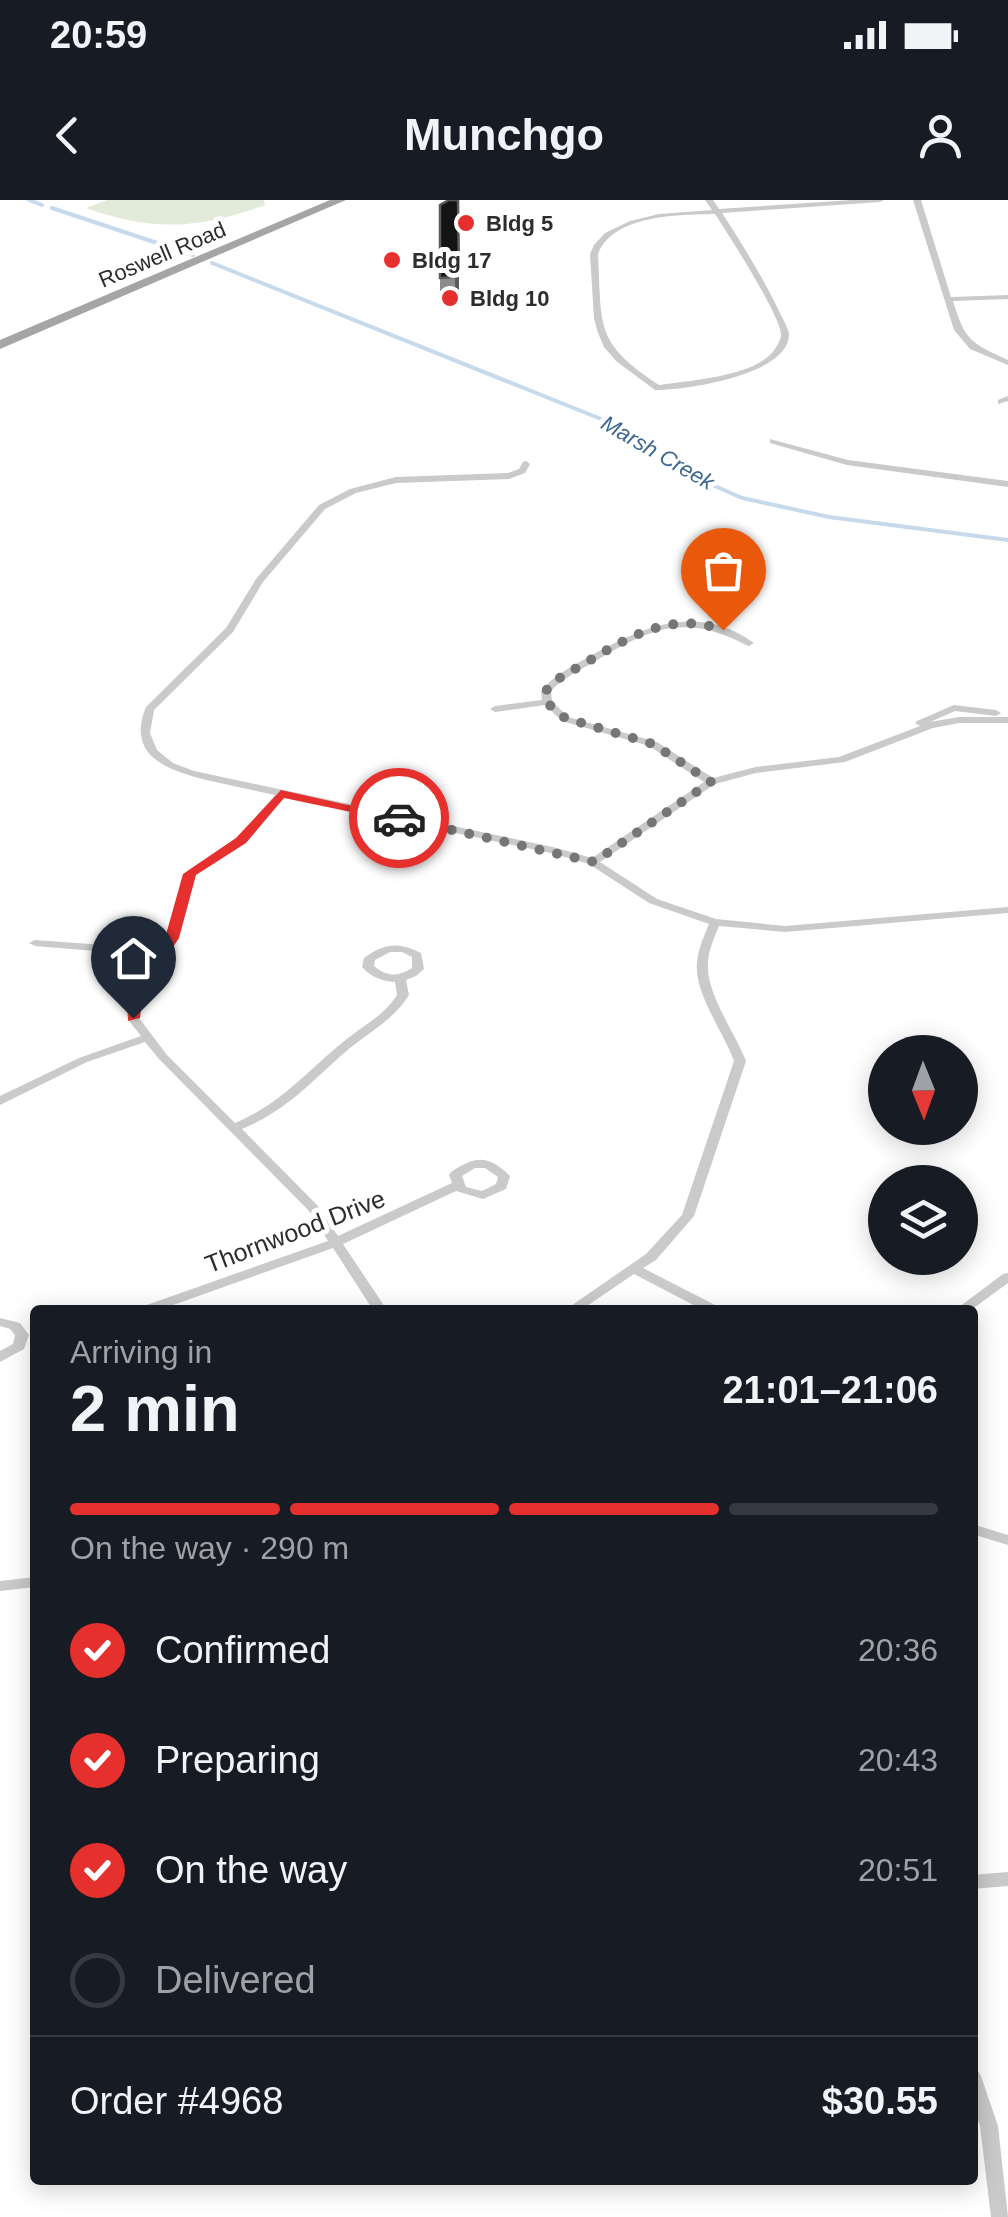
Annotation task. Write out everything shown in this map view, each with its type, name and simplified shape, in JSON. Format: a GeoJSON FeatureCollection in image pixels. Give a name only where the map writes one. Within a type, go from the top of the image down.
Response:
{"type":"FeatureCollection","features":[{"type":"Feature","properties":{"kind":"main road","name":"Roswell Road"},"geometry":{"type":"LineString","coordinates":[[0,346],[340,200]]}},
{"type":"Feature","properties":{"kind":"street"},"geometry":{"type":"LineString","coordinates":[[709,200],[717,212],[760,276],[785,333],[785,344],[765,364],[735,374],[658,388],[622,366],[603,342],[596,248],[609,233],[636,222],[717,212],[880,200]]}},
{"type":"Feature","properties":{"kind":"street"},"geometry":{"type":"LineString","coordinates":[[917,200],[964,338],[986,355],[1008,363]]}},
{"type":"Feature","properties":{"kind":"street"},"geometry":{"type":"LineString","coordinates":[[948,299],[1008,297]]}},
{"type":"Feature","properties":{"kind":"street"},"geometry":{"type":"LineString","coordinates":[[773,441],[847,462],[1008,484]]}},
{"type":"Feature","properties":{"kind":"street"},"geometry":{"type":"LineString","coordinates":[[526,464],[522,471],[508,476],[420,478],[374,484],[322,506],[260,580],[230,630],[149,708],[143,735],[157,757],[170,766],[281,794],[520,842],[594,862],[653,901],[714,922],[785,929],[1008,910]]}},
{"type":"Feature","properties":{"kind":"street"},"geometry":{"type":"LineString","coordinates":[[546,702],[546,691],[554,682],[656,626],[704,624],[749,643]]}},
{"type":"Feature","properties":{"kind":"street"},"geometry":{"type":"LineString","coordinates":[[495,709],[546,702],[565,718],[653,744],[711,782]]}},
{"type":"Feature","properties":{"kind":"street"},"geometry":{"type":"LineString","coordinates":[[594,862],[711,782],[756,770],[841,760],[901,734],[959,720],[1008,718]]}},
{"type":"Feature","properties":{"kind":"street"},"geometry":{"type":"LineString","coordinates":[[281,794],[241,840],[190,874],[172,938],[132,1004],[133,1018],[145,1038],[298,1191],[337,1242],[377,1305]]}},
{"type":"Feature","properties":{"kind":"street"},"geometry":{"type":"LineString","coordinates":[[579,1305],[666,1244],[688,1216],[740,1061],[733,1038],[702,984],[704,944],[714,922]]}},
{"type":"Feature","properties":{"kind":"street"},"geometry":{"type":"LineString","coordinates":[[35,943],[163,953]]}},
{"type":"Feature","properties":{"kind":"street"},"geometry":{"type":"LineString","coordinates":[[236,1128],[284,1105],[347,1044],[389,1015],[403,996],[400,978]]}},
{"type":"Feature","properties":{"kind":"street"},"geometry":{"type":"LineString","coordinates":[[0,1100],[83,1060],[145,1038]]}},
{"type":"Feature","properties":{"kind":"street","name":"Thornwood Drive"},"geometry":{"type":"LineString","coordinates":[[160,1305],[337,1242],[457,1186]]}},
{"type":"Feature","properties":{"kind":"street"},"geometry":{"type":"LineString","coordinates":[[633,1268],[704,1305]]}},
{"type":"Feature","properties":{"kind":"street"},"geometry":{"type":"LineString","coordinates":[[969,1305],[1008,1277]]}},
{"type":"Feature","properties":{"kind":"street"},"geometry":{"type":"LineString","coordinates":[[0,1322],[20,1330],[22,1341],[7,1354]]}},
{"type":"Feature","properties":{"kind":"street"},"geometry":{"type":"LineString","coordinates":[[978,1531],[1008,1540]]}},
{"type":"Feature","properties":{"kind":"street"},"geometry":{"type":"LineString","coordinates":[[0,1586],[30,1583]]}},
{"type":"Feature","properties":{"kind":"street"},"geometry":{"type":"LineString","coordinates":[[978,1882],[1008,1879]]}},
{"type":"Feature","properties":{"kind":"street"},"geometry":{"type":"LineString","coordinates":[[978,2095],[988,2126],[1000,2217]]}},
{"type":"Feature","properties":{"kind":"green space"},"geometry":{"type":"Polygon","coordinates":[[[107,200],[264,200],[265,205],[218,219],[176,224],[133,221],[86,208],[107,200]]]}},
{"type":"Feature","properties":{"kind":"building"},"geometry":{"type":"Polygon","coordinates":[[[458,200],[459,273],[440,278],[440,205],[458,200]]]}},
{"type":"Feature","properties":{"kind":"waterway"},"geometry":{"type":"LineString","coordinates":[[29,200],[42,205]]}},
{"type":"Feature","properties":{"kind":"waterway"},"geometry":{"type":"LineString","coordinates":[[52,208],[193,255]]}},
{"type":"Feature","properties":{"kind":"waterway","name":"Marsh Creek"},"geometry":{"type":"LineString","coordinates":[[212,263],[611,423],[697,478],[742,498],[829,517],[1008,540]]}},
{"type":"Feature","properties":{"kind":"way so far"},"geometry":{"type":"LineString","coordinates":[[399,818],[520,842],[594,862],[711,782],[653,744],[565,718],[546,702],[546,691],[607,649],[656,626],[692,622],[723,630]]}},
{"type":"Feature","properties":{"kind":"place","name":"Bldg 5"},"geometry":{"type":"Point","coordinates":[466,223]}},
{"type":"Feature","properties":{"kind":"place","name":"Bldg 17"},"geometry":{"type":"Point","coordinates":[392,260]}},
{"type":"Feature","properties":{"kind":"place","name":"Bldg 10"},"geometry":{"type":"Point","coordinates":[450,298]}},
{"type":"Feature","properties":{"kind":"route"},"geometry":{"type":"LineString","coordinates":[[133,1018],[136,993],[172,938],[190,874],[241,840],[281,794],[399,818]]}}]}
